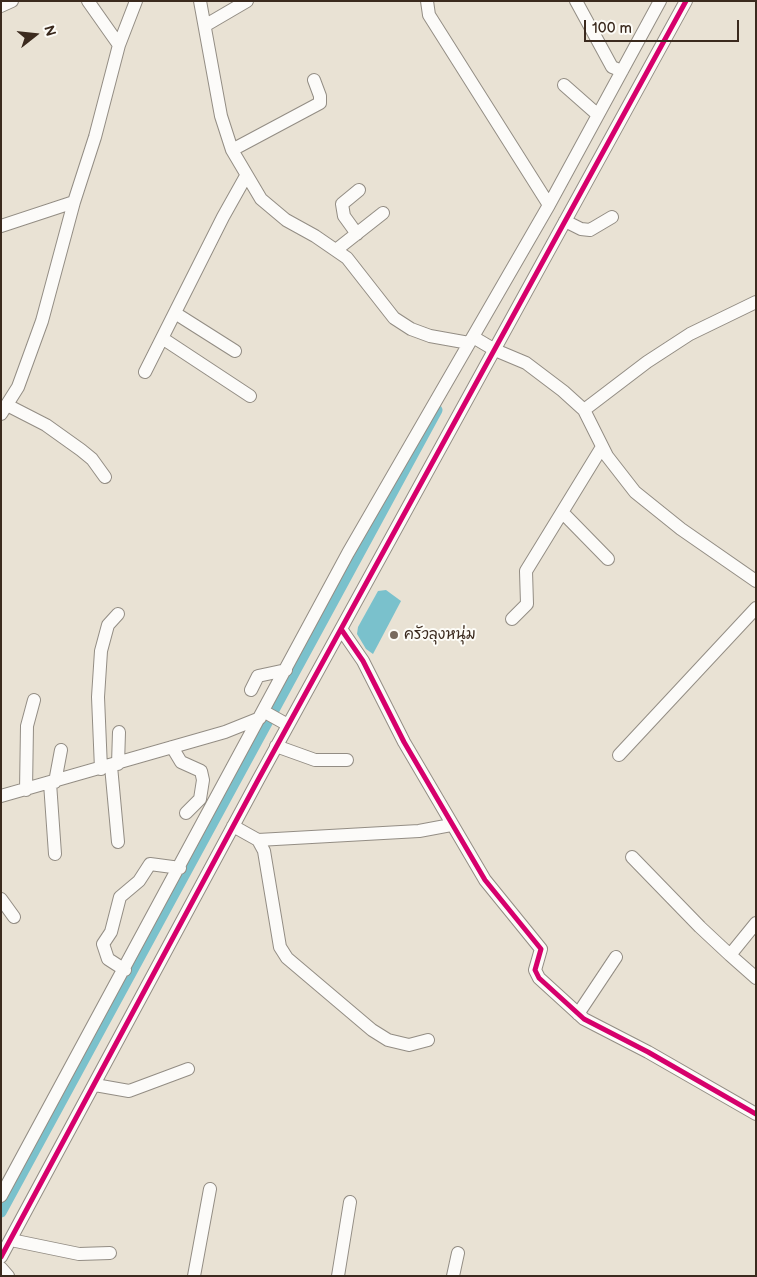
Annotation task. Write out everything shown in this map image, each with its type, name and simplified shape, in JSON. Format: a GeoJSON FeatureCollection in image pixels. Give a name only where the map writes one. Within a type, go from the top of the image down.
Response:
{"type":"FeatureCollection","features":[{"type":"Feature","properties":{"kind":"street"},"geometry":{"type":"LineString","coordinates":[[1,6],[12,1]]}},
{"type":"Feature","properties":{"kind":"street"},"geometry":{"type":"LineString","coordinates":[[88,1],[119,45]]}},
{"type":"Feature","properties":{"kind":"street"},"geometry":{"type":"LineString","coordinates":[[105,477],[92,459],[46,425],[4,409],[18,387],[42,321],[74,202],[96,137],[119,45],[136,1]]}},
{"type":"Feature","properties":{"kind":"street"},"geometry":{"type":"LineString","coordinates":[[200,1],[222,116],[232,150],[261,199],[286,220],[316,236],[347,258],[394,318],[411,329],[430,336],[472,340],[526,363],[563,391],[584,410],[602,447],[635,492],[681,529],[756,581]]}},
{"type":"Feature","properties":{"kind":"street"},"geometry":{"type":"LineString","coordinates":[[206,25],[247,1]]}},
{"type":"Feature","properties":{"kind":"street"},"geometry":{"type":"LineString","coordinates":[[427,1],[429,15],[549,205]]}},
{"type":"Feature","properties":{"kind":"street"},"geometry":{"type":"LineString","coordinates":[[576,1],[612,67],[622,71]]}},
{"type":"Feature","properties":{"kind":"street"},"geometry":{"type":"LineString","coordinates":[[1,1196],[265,715],[286,670],[348,553],[549,205],[660,1]]}},
{"type":"Feature","properties":{"kind":"street"},"geometry":{"type":"LineString","coordinates":[[1,1257],[96,1085],[276,746],[285,723],[341,629],[492,349],[686,1]]}},
{"type":"Feature","properties":{"kind":"street"},"geometry":{"type":"LineString","coordinates":[[232,150],[320,103],[320,96],[314,80]]}},
{"type":"Feature","properties":{"kind":"street"},"geometry":{"type":"LineString","coordinates":[[564,85],[598,115]]}},
{"type":"Feature","properties":{"kind":"street"},"geometry":{"type":"LineString","coordinates":[[145,372],[223,217],[246,176]]}},
{"type":"Feature","properties":{"kind":"street"},"geometry":{"type":"LineString","coordinates":[[357,234],[344,216],[342,204],[359,190]]}},
{"type":"Feature","properties":{"kind":"street"},"geometry":{"type":"LineString","coordinates":[[1,226],[74,202]]}},
{"type":"Feature","properties":{"kind":"street"},"geometry":{"type":"LineString","coordinates":[[336,250],[383,213]]}},
{"type":"Feature","properties":{"kind":"street"},"geometry":{"type":"LineString","coordinates":[[565,221],[581,229],[590,230],[612,217]]}},
{"type":"Feature","properties":{"kind":"street"},"geometry":{"type":"LineString","coordinates":[[584,410],[647,362],[690,334],[756,302]]}},
{"type":"Feature","properties":{"kind":"street"},"geometry":{"type":"LineString","coordinates":[[175,313],[235,351]]}},
{"type":"Feature","properties":{"kind":"street"},"geometry":{"type":"LineString","coordinates":[[162,338],[250,396]]}},
{"type":"Feature","properties":{"kind":"street"},"geometry":{"type":"LineString","coordinates":[[512,619],[528,604],[526,571],[602,447]]}},
{"type":"Feature","properties":{"kind":"street"},"geometry":{"type":"LineString","coordinates":[[562,512],[608,559]]}},
{"type":"Feature","properties":{"kind":"street"},"geometry":{"type":"LineString","coordinates":[[619,755],[756,608]]}},
{"type":"Feature","properties":{"kind":"street"},"geometry":{"type":"LineString","coordinates":[[118,614],[108,625],[101,650],[98,697],[110,766],[118,842]]}},
{"type":"Feature","properties":{"kind":"street"},"geometry":{"type":"LineString","coordinates":[[341,629],[363,661],[404,742],[489,888],[541,949],[535,970],[539,978],[578,1014],[607,1033],[648,1052],[756,1114]]}},
{"type":"Feature","properties":{"kind":"street"},"geometry":{"type":"LineString","coordinates":[[251,690],[258,676],[286,670]]}},
{"type":"Feature","properties":{"kind":"street"},"geometry":{"type":"LineString","coordinates":[[26,790],[27,726],[34,700]]}},
{"type":"Feature","properties":{"kind":"street"},"geometry":{"type":"LineString","coordinates":[[2,793],[26,790],[225,732],[265,715],[285,723]]}},
{"type":"Feature","properties":{"kind":"street"},"geometry":{"type":"LineString","coordinates":[[110,766],[119,732]]}},
{"type":"Feature","properties":{"kind":"street"},"geometry":{"type":"LineString","coordinates":[[276,746],[315,760],[347,760]]}},
{"type":"Feature","properties":{"kind":"street"},"geometry":{"type":"LineString","coordinates":[[172,747],[181,762],[201,771],[203,780],[203,790],[200,799],[186,813]]}},
{"type":"Feature","properties":{"kind":"street"},"geometry":{"type":"LineString","coordinates":[[55,854],[52,782],[61,750]]}},
{"type":"Feature","properties":{"kind":"street"},"geometry":{"type":"LineString","coordinates":[[233,826],[258,840],[419,831],[451,825]]}},
{"type":"Feature","properties":{"kind":"street"},"geometry":{"type":"LineString","coordinates":[[258,840],[266,857],[280,947],[287,958],[372,1030],[388,1040],[409,1045],[428,1040]]}},
{"type":"Feature","properties":{"kind":"street"},"geometry":{"type":"LineString","coordinates":[[632,857],[706,933],[756,978]]}},
{"type":"Feature","properties":{"kind":"street"},"geometry":{"type":"LineString","coordinates":[[125,970],[108,959],[103,944],[110,932],[120,897],[139,881],[150,864],[180,868]]}},
{"type":"Feature","properties":{"kind":"street"},"geometry":{"type":"LineString","coordinates":[[1,899],[14,917]]}},
{"type":"Feature","properties":{"kind":"street"},"geometry":{"type":"LineString","coordinates":[[730,955],[756,923]]}},
{"type":"Feature","properties":{"kind":"street"},"geometry":{"type":"LineString","coordinates":[[578,1014],[616,957]]}},
{"type":"Feature","properties":{"kind":"street"},"geometry":{"type":"LineString","coordinates":[[96,1085],[118,1091],[129,1091],[188,1069]]}},
{"type":"Feature","properties":{"kind":"street"},"geometry":{"type":"LineString","coordinates":[[1,1168],[14,1172]]}},
{"type":"Feature","properties":{"kind":"street"},"geometry":{"type":"LineString","coordinates":[[194,1276],[210,1189]]}},
{"type":"Feature","properties":{"kind":"street"},"geometry":{"type":"LineString","coordinates":[[338,1276],[350,1202]]}},
{"type":"Feature","properties":{"kind":"street"},"geometry":{"type":"LineString","coordinates":[[10,1240],[79,1254],[110,1253]]}},
{"type":"Feature","properties":{"kind":"street"},"geometry":{"type":"LineString","coordinates":[[453,1276],[458,1253]]}},
{"type":"Feature","properties":{"kind":"street"},"geometry":{"type":"LineString","coordinates":[[1,1268],[8,1276]]}},
{"type":"Feature","properties":{"kind":"water"},"geometry":{"type":"Polygon","coordinates":[[[386,590],[401,601],[373,654],[366,649],[357,634],[358,627],[378,591],[386,590]]]}},
{"type":"Feature","properties":{"kind":"waterway"},"geometry":{"type":"LineString","coordinates":[[1,1212],[437,410]]}},
{"type":"Feature","properties":{"kind":"cycle path"},"geometry":{"type":"LineString","coordinates":[[1,1257],[258,780],[686,1]]}},
{"type":"Feature","properties":{"kind":"cycle path"},"geometry":{"type":"LineString","coordinates":[[341,629],[363,661],[404,742],[485,880],[541,949],[535,970],[539,978],[584,1019],[648,1052],[756,1114]]}},
{"type":"Feature","properties":{"kind":"place","name":"ครัวลุงหนุ่ม"},"geometry":{"type":"Point","coordinates":[394,635]}}]}
